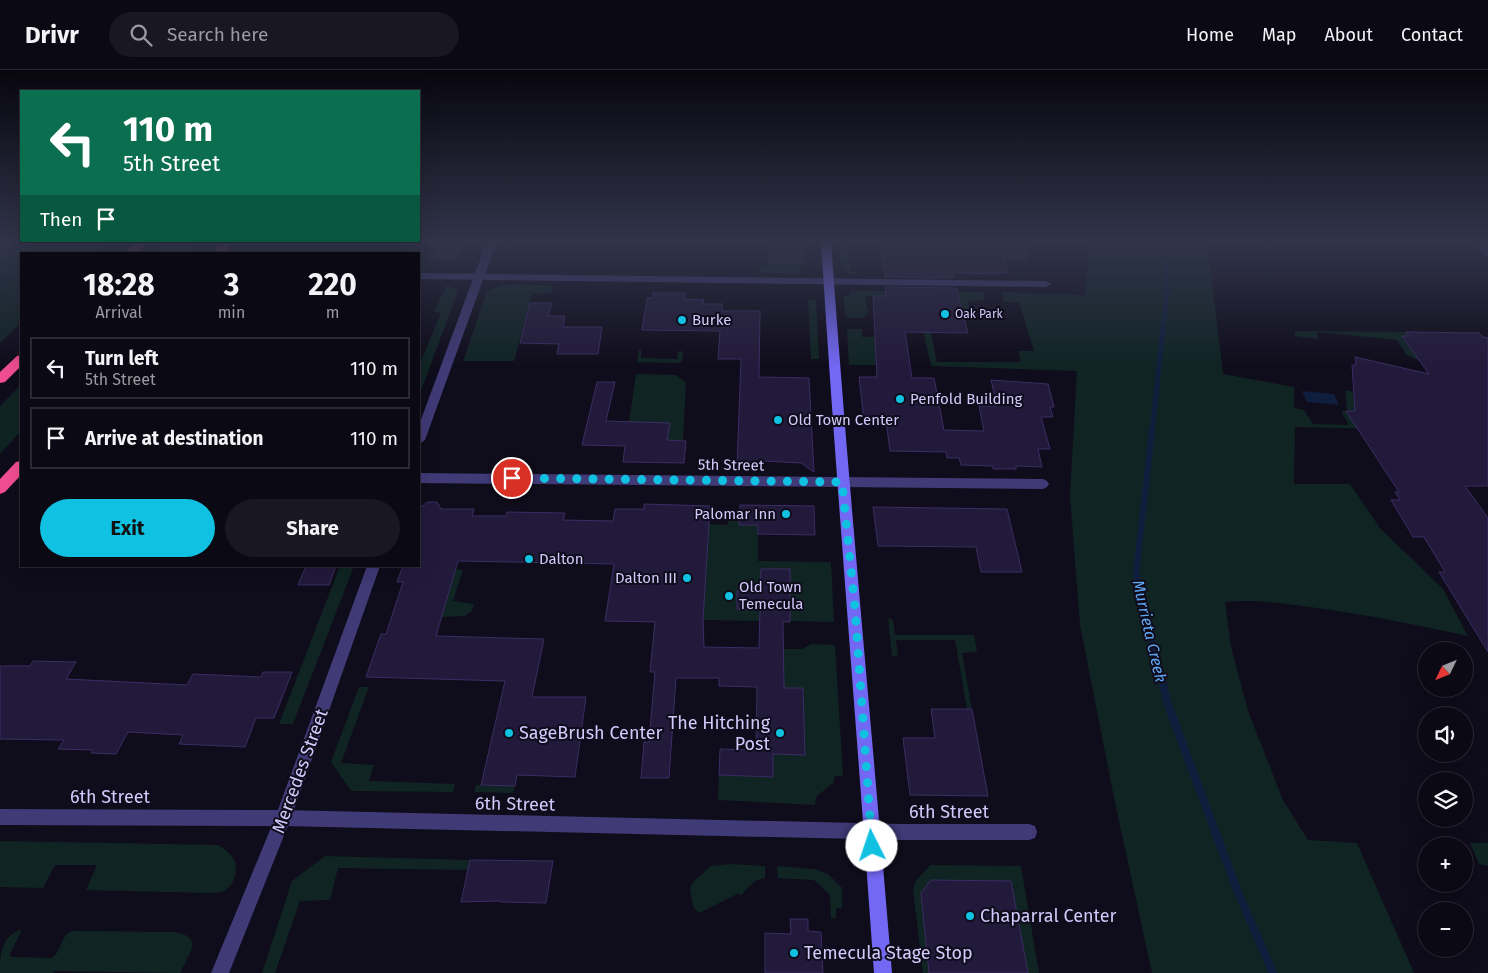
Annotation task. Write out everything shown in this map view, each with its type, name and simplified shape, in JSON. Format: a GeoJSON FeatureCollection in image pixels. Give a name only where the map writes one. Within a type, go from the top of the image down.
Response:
{"type":"FeatureCollection","features":[{"type":"Feature","properties":{"kind":"highway"},"geometry":{"type":"LineString","coordinates":[[0,379],[20,360]]}},
{"type":"Feature","properties":{"kind":"highway"},"geometry":{"type":"LineString","coordinates":[[0,488],[20,467]]}},
{"type":"Feature","properties":{"kind":"main road"},"geometry":{"type":"LineString","coordinates":[[828,283],[842,482],[855,608],[883,973]]}},
{"type":"Feature","properties":{"kind":"street"},"geometry":{"type":"LineString","coordinates":[[420,437],[476,283]]}},
{"type":"Feature","properties":{"kind":"street"},"geometry":{"type":"LineString","coordinates":[[984,283],[1046,284]]}},
{"type":"Feature","properties":{"kind":"street","name":"5th Street"},"geometry":{"type":"LineString","coordinates":[[420,478],[1043,484]]}},
{"type":"Feature","properties":{"kind":"street","name":"Mercedes Street"},"geometry":{"type":"LineString","coordinates":[[220,973],[283,818],[374,567]]}},
{"type":"Feature","properties":{"kind":"street","name":"6th Street"},"geometry":{"type":"LineString","coordinates":[[0,817],[283,818],[871,832],[1029,832]]}},
{"type":"Feature","properties":{"kind":"green space"},"geometry":{"type":"Polygon","coordinates":[[[0,283],[20,283],[20,324],[0,343],[0,283]]]}},
{"type":"Feature","properties":{"kind":"green space"},"geometry":{"type":"Polygon","coordinates":[[[1086,283],[1212,283],[1223,374],[1294,387],[1294,408],[1304,410],[1313,424],[1349,425],[1341,411],[1347,411],[1345,390],[1353,392],[1355,408],[1424,430],[1295,427],[1294,484],[1350,484],[1380,528],[1443,589],[1468,636],[1393,620],[1317,608],[1260,602],[1225,602],[1231,647],[1248,711],[1283,800],[1308,840],[1357,843],[1414,973],[1152,973],[1114,798],[1080,625],[1070,496],[1077,371],[931,366],[919,310],[926,310],[937,362],[1021,362],[1018,351],[1034,351],[1019,302],[1004,302],[1002,292],[1085,295],[1086,283]]]}},
{"type":"Feature","properties":{"kind":"green space"},"geometry":{"type":"Polygon","coordinates":[[[447,285],[458,291],[420,393],[420,364],[441,313],[434,312],[447,285]]]}},
{"type":"Feature","properties":{"kind":"green space"},"geometry":{"type":"Polygon","coordinates":[[[503,285],[549,285],[553,287],[551,293],[532,294],[514,361],[463,361],[487,291],[503,285]]]}},
{"type":"Feature","properties":{"kind":"green space"},"geometry":{"type":"Polygon","coordinates":[[[850,291],[893,291],[894,296],[865,296],[867,310],[870,310],[863,318],[846,318],[843,296],[849,296],[850,291]]]}},
{"type":"Feature","properties":{"kind":"green space"},"geometry":{"type":"Polygon","coordinates":[[[930,291],[983,292],[984,300],[968,301],[972,319],[964,319],[958,296],[931,296],[930,291]]]}},
{"type":"Feature","properties":{"kind":"green space"},"geometry":{"type":"Polygon","coordinates":[[[808,300],[816,300],[819,359],[811,359],[808,300]]]}},
{"type":"Feature","properties":{"kind":"green space"},"geometry":{"type":"Polygon","coordinates":[[[847,329],[862,329],[862,337],[875,337],[876,365],[849,365],[847,329]]]}},
{"type":"Feature","properties":{"kind":"green space"},"geometry":{"type":"Polygon","coordinates":[[[1295,331],[1406,332],[1409,336],[1402,337],[1413,352],[1488,363],[1418,360],[1407,355],[1397,340],[1319,332],[1317,334],[1319,339],[1295,336],[1295,331]]]}},
{"type":"Feature","properties":{"kind":"green space"},"geometry":{"type":"Polygon","coordinates":[[[639,350],[641,350],[641,358],[677,359],[678,352],[681,351],[683,353],[682,361],[678,363],[637,362],[639,350]]]}},
{"type":"Feature","properties":{"kind":"green space"},"geometry":{"type":"Polygon","coordinates":[[[636,374],[676,375],[686,382],[683,440],[667,440],[669,424],[629,422],[636,374]]]}},
{"type":"Feature","properties":{"kind":"green space"},"geometry":{"type":"Polygon","coordinates":[[[20,386],[20,432],[0,454],[0,406],[20,386]]]}},
{"type":"Feature","properties":{"kind":"green space"},"geometry":{"type":"Polygon","coordinates":[[[728,521],[758,521],[758,561],[831,562],[834,622],[790,621],[790,570],[761,569],[761,592],[737,592],[737,609],[760,610],[759,621],[703,620],[709,524],[728,525],[728,521]]]}},
{"type":"Feature","properties":{"kind":"green space"},"geometry":{"type":"Polygon","coordinates":[[[340,567],[354,567],[293,724],[279,724],[340,567]]]}},
{"type":"Feature","properties":{"kind":"green space"},"geometry":{"type":"Polygon","coordinates":[[[456,569],[463,570],[453,601],[474,604],[472,611],[465,616],[442,617],[456,569]]]}},
{"type":"Feature","properties":{"kind":"green space"},"geometry":{"type":"Polygon","coordinates":[[[888,618],[893,620],[895,635],[974,635],[977,652],[962,653],[972,710],[967,709],[955,640],[896,640],[898,655],[892,657],[888,618]]]}},
{"type":"Feature","properties":{"kind":"green space"},"geometry":{"type":"Polygon","coordinates":[[[811,644],[835,645],[843,776],[835,776],[833,783],[816,797],[815,805],[718,800],[719,775],[773,777],[773,754],[805,755],[803,688],[784,688],[783,649],[802,649],[811,644]]]}},
{"type":"Feature","properties":{"kind":"green space"},"geometry":{"type":"Polygon","coordinates":[[[359,687],[369,687],[341,763],[374,765],[369,781],[455,784],[453,792],[351,791],[331,762],[359,687]]]}},
{"type":"Feature","properties":{"kind":"green space"},"geometry":{"type":"Polygon","coordinates":[[[476,785],[515,786],[513,793],[474,792],[476,785]]]}},
{"type":"Feature","properties":{"kind":"green space"},"geometry":{"type":"Polygon","coordinates":[[[0,841],[219,845],[233,858],[236,873],[229,887],[220,892],[86,890],[97,865],[55,865],[43,888],[0,887],[0,841]]]}},
{"type":"Feature","properties":{"kind":"green space"},"geometry":{"type":"Polygon","coordinates":[[[1473,843],[1488,843],[1488,866],[1479,864],[1473,850],[1473,843]]]}},
{"type":"Feature","properties":{"kind":"green space"},"geometry":{"type":"Polygon","coordinates":[[[325,856],[470,860],[468,870],[338,868],[330,900],[300,901],[275,973],[262,973],[292,881],[325,856]]]}},
{"type":"Feature","properties":{"kind":"green space"},"geometry":{"type":"Polygon","coordinates":[[[732,864],[765,866],[765,878],[752,884],[742,895],[737,894],[699,913],[693,907],[690,888],[694,881],[711,866],[732,864]]]}},
{"type":"Feature","properties":{"kind":"green space"},"geometry":{"type":"Polygon","coordinates":[[[930,865],[1021,866],[1039,973],[1028,973],[1011,881],[932,880],[921,893],[929,973],[923,973],[913,890],[915,882],[930,865]]]}},
{"type":"Feature","properties":{"kind":"green space"},"geometry":{"type":"Polygon","coordinates":[[[777,866],[814,869],[828,874],[842,888],[842,908],[836,908],[836,918],[831,918],[830,895],[814,880],[778,878],[777,866]]]}},
{"type":"Feature","properties":{"kind":"green space"},"geometry":{"type":"Polygon","coordinates":[[[22,929],[10,954],[11,957],[52,958],[58,952],[65,936],[72,931],[174,932],[184,934],[189,938],[192,942],[192,947],[180,973],[54,971],[53,973],[0,973],[0,958],[3,946],[10,936],[22,929]]]}},
{"type":"Feature","properties":{"kind":"water"},"geometry":{"type":"Polygon","coordinates":[[[1302,391],[1334,394],[1339,405],[1307,402],[1302,391]]]}},
{"type":"Feature","properties":{"kind":"building"},"geometry":{"type":"Polygon","coordinates":[[[886,287],[956,288],[968,333],[905,332],[912,378],[934,378],[944,430],[984,431],[979,406],[997,406],[991,380],[1048,384],[1054,407],[1050,407],[1053,417],[1041,417],[1050,449],[1038,449],[1042,467],[1016,466],[1016,469],[993,469],[993,466],[961,465],[959,458],[947,458],[946,452],[890,451],[886,421],[864,421],[859,377],[877,377],[873,296],[886,296],[886,287]]]}},
{"type":"Feature","properties":{"kind":"building"},"geometry":{"type":"Polygon","coordinates":[[[653,293],[685,293],[685,299],[704,300],[703,304],[722,304],[722,311],[760,311],[759,377],[809,378],[814,472],[801,463],[763,461],[763,465],[737,464],[741,359],[718,359],[720,331],[642,330],[647,298],[652,298],[653,293]]]}},
{"type":"Feature","properties":{"kind":"building"},"geometry":{"type":"Polygon","coordinates":[[[530,303],[552,303],[548,316],[565,316],[563,327],[602,327],[598,354],[557,354],[559,344],[520,343],[530,303]]]}},
{"type":"Feature","properties":{"kind":"building"},"geometry":{"type":"Polygon","coordinates":[[[1406,332],[1479,333],[1483,337],[1488,338],[1488,486],[1465,486],[1488,518],[1488,652],[1439,572],[1445,572],[1424,537],[1413,537],[1391,500],[1400,500],[1395,492],[1399,492],[1346,411],[1355,411],[1352,365],[1356,365],[1355,357],[1429,374],[1402,336],[1409,336],[1406,332]]]}},
{"type":"Feature","properties":{"kind":"building"},"geometry":{"type":"Polygon","coordinates":[[[597,382],[615,382],[606,421],[670,423],[667,440],[686,441],[684,463],[623,462],[625,446],[582,445],[597,382]]]}},
{"type":"Feature","properties":{"kind":"building"},"geometry":{"type":"Polygon","coordinates":[[[428,502],[437,502],[441,509],[474,509],[472,516],[506,516],[507,512],[565,513],[563,520],[613,521],[615,509],[644,509],[644,504],[710,506],[703,620],[704,647],[759,648],[760,610],[737,609],[737,591],[760,592],[761,569],[790,569],[790,622],[783,622],[784,688],[803,688],[805,755],[773,754],[773,777],[719,775],[720,749],[756,750],[757,687],[719,686],[719,678],[676,678],[669,778],[641,778],[644,742],[649,742],[655,672],[650,672],[655,622],[605,621],[614,564],[458,561],[436,636],[544,639],[532,697],[586,697],[575,777],[517,775],[515,786],[481,785],[505,681],[366,677],[381,634],[386,634],[403,582],[397,582],[403,567],[420,567],[420,507],[428,502]]]}},
{"type":"Feature","properties":{"kind":"building","name":"Palomar Inn"},"geometry":{"type":"Polygon","coordinates":[[[740,505],[814,506],[815,535],[758,534],[758,525],[739,525],[740,505]]]}},
{"type":"Feature","properties":{"kind":"building"},"geometry":{"type":"Polygon","coordinates":[[[873,507],[1007,509],[1022,572],[981,572],[976,547],[878,546],[873,507]]]}},
{"type":"Feature","properties":{"kind":"building"},"geometry":{"type":"Polygon","coordinates":[[[306,567],[336,567],[329,585],[298,585],[306,567]]]}},
{"type":"Feature","properties":{"kind":"building"},"geometry":{"type":"Polygon","coordinates":[[[33,661],[76,662],[66,679],[187,685],[193,674],[261,677],[263,672],[292,672],[274,718],[256,718],[245,747],[179,744],[183,735],[128,732],[116,754],[91,753],[93,750],[58,749],[64,740],[0,739],[0,666],[30,666],[33,661]]]}},
{"type":"Feature","properties":{"kind":"building"},"geometry":{"type":"Polygon","coordinates":[[[931,709],[972,709],[988,796],[910,795],[903,738],[935,738],[931,709]]]}},
{"type":"Feature","properties":{"kind":"building"},"geometry":{"type":"Polygon","coordinates":[[[470,860],[553,861],[546,903],[461,902],[470,860]]]}},
{"type":"Feature","properties":{"kind":"building","name":"Chaparral Center"},"geometry":{"type":"Polygon","coordinates":[[[931,880],[1011,881],[1028,973],[929,973],[921,893],[931,880]]]}},
{"type":"Feature","properties":{"kind":"building","name":"Temecula Stage Stop"},"geometry":{"type":"Polygon","coordinates":[[[790,919],[808,919],[808,931],[821,932],[823,973],[765,973],[765,933],[791,934],[790,919]]]}},
{"type":"Feature","properties":{"kind":"waterway","name":"Murrieta Creek"},"geometry":{"type":"LineString","coordinates":[[1152,432],[1166,283]]}},
{"type":"Feature","properties":{"kind":"waterway","name":"Murrieta Creek"},"geometry":{"type":"LineString","coordinates":[[1152,431],[1136,573],[1160,672]]}},
{"type":"Feature","properties":{"kind":"waterway","name":"Murrieta Creek"},"geometry":{"type":"LineString","coordinates":[[1160,671],[1167,702],[1237,890],[1273,973]]}},
{"type":"Feature","properties":{"kind":"place","name":"Oak Park"},"geometry":{"type":"Point","coordinates":[945,314]}},
{"type":"Feature","properties":{"kind":"place","name":"Burke"},"geometry":{"type":"Point","coordinates":[682,320]}},
{"type":"Feature","properties":{"kind":"place","name":"Penfold Building"},"geometry":{"type":"Point","coordinates":[900,399]}},
{"type":"Feature","properties":{"kind":"place","name":"Old Town Center"},"geometry":{"type":"Point","coordinates":[778,420]}},
{"type":"Feature","properties":{"kind":"place","name":"Palomar Inn"},"geometry":{"type":"Point","coordinates":[786,514]}},
{"type":"Feature","properties":{"kind":"place","name":"Dalton"},"geometry":{"type":"Point","coordinates":[529,559]}},
{"type":"Feature","properties":{"kind":"place","name":"Dalton III"},"geometry":{"type":"Point","coordinates":[687,578]}},
{"type":"Feature","properties":{"kind":"place","name":"Old Town Temecula"},"geometry":{"type":"Point","coordinates":[729,596]}},
{"type":"Feature","properties":{"kind":"place","name":"SageBrush Center"},"geometry":{"type":"Point","coordinates":[509,733]}},
{"type":"Feature","properties":{"kind":"place","name":"The Hitching Post"},"geometry":{"type":"Point","coordinates":[780,733]}},
{"type":"Feature","properties":{"kind":"place","name":"Chaparral Center"},"geometry":{"type":"Point","coordinates":[970,916]}},
{"type":"Feature","properties":{"kind":"place","name":"Temecula Stage Stop"},"geometry":{"type":"Point","coordinates":[794,953]}},
{"type":"Feature","properties":{"kind":"route"},"geometry":{"type":"LineString","coordinates":[[512,478],[842,482],[855,608],[872,846]]}}]}
